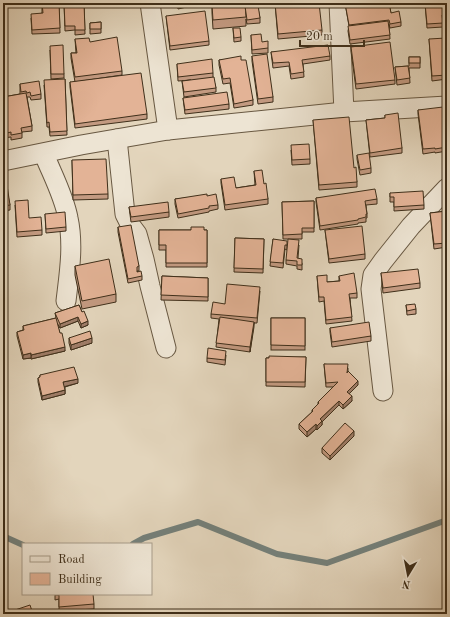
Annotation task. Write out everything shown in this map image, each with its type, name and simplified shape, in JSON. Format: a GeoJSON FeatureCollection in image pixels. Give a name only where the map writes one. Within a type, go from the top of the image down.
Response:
{"type":"FeatureCollection","features":[{"type":"Feature","properties":{"kind":"street"},"geometry":{"type":"LineString","coordinates":[[150,3],[168,130]]}},
{"type":"Feature","properties":{"kind":"street"},"geometry":{"type":"LineString","coordinates":[[339,3],[344,112]]}},
{"type":"Feature","properties":{"kind":"street"},"geometry":{"type":"LineString","coordinates":[[3,161],[44,154],[117,138],[168,130],[344,112],[447,106]]}},
{"type":"Feature","properties":{"kind":"street"},"geometry":{"type":"LineString","coordinates":[[117,138],[125,214],[139,240],[166,348]]}},
{"type":"Feature","properties":{"kind":"street"},"geometry":{"type":"LineString","coordinates":[[44,154],[68,217],[70,245],[66,302]]}},
{"type":"Feature","properties":{"kind":"street"},"geometry":{"type":"LineString","coordinates":[[383,391],[371,289],[373,275],[411,226],[447,188]]}},
{"type":"Feature","properties":{"kind":"building"},"geometry":{"type":"Polygon","coordinates":[[[42,3],[59,3],[60,28],[32,30],[31,14],[43,13],[42,3]]]}},
{"type":"Feature","properties":{"kind":"building"},"geometry":{"type":"Polygon","coordinates":[[[64,3],[84,3],[85,30],[75,30],[75,26],[65,26],[64,3]]]}},
{"type":"Feature","properties":{"kind":"building"},"geometry":{"type":"Polygon","coordinates":[[[245,3],[246,17],[213,20],[212,5],[245,3]]]}},
{"type":"Feature","properties":{"kind":"building"},"geometry":{"type":"Polygon","coordinates":[[[275,3],[319,3],[322,30],[278,34],[275,3]]]}},
{"type":"Feature","properties":{"kind":"building"},"geometry":{"type":"Polygon","coordinates":[[[345,3],[389,3],[391,13],[399,11],[401,22],[390,24],[389,20],[349,25],[345,3]]]}},
{"type":"Feature","properties":{"kind":"building"},"geometry":{"type":"Polygon","coordinates":[[[425,3],[447,3],[447,15],[442,15],[443,23],[427,24],[425,3]]]}},
{"type":"Feature","properties":{"kind":"building"},"geometry":{"type":"Polygon","coordinates":[[[258,5],[260,18],[247,20],[245,6],[258,5]]]}},
{"type":"Feature","properties":{"kind":"building"},"geometry":{"type":"Polygon","coordinates":[[[205,11],[209,41],[170,46],[166,16],[205,11]]]}},
{"type":"Feature","properties":{"kind":"building"},"geometry":{"type":"Polygon","coordinates":[[[388,21],[390,35],[350,40],[348,26],[388,21]]]}},
{"type":"Feature","properties":{"kind":"building"},"geometry":{"type":"Polygon","coordinates":[[[101,22],[101,29],[90,29],[90,23],[101,22]]]}},
{"type":"Feature","properties":{"kind":"building"},"geometry":{"type":"Polygon","coordinates":[[[233,28],[240,28],[241,37],[234,38],[233,28]]]}},
{"type":"Feature","properties":{"kind":"building"},"geometry":{"type":"Polygon","coordinates":[[[261,34],[262,42],[268,41],[268,48],[252,50],[251,35],[261,34]]]}},
{"type":"Feature","properties":{"kind":"building"},"geometry":{"type":"Polygon","coordinates":[[[117,37],[122,71],[75,77],[71,53],[77,53],[75,39],[89,38],[90,42],[117,37]]]}},
{"type":"Feature","properties":{"kind":"building"},"geometry":{"type":"Polygon","coordinates":[[[446,38],[447,75],[432,76],[429,39],[446,38]]]}},
{"type":"Feature","properties":{"kind":"building"},"geometry":{"type":"Polygon","coordinates":[[[390,42],[395,80],[356,84],[351,47],[390,42]]]}},
{"type":"Feature","properties":{"kind":"building"},"geometry":{"type":"Polygon","coordinates":[[[63,45],[64,74],[51,74],[50,46],[63,45]]]}},
{"type":"Feature","properties":{"kind":"building"},"geometry":{"type":"Polygon","coordinates":[[[328,45],[330,56],[302,60],[304,72],[291,74],[289,62],[273,63],[271,52],[328,45]]]}},
{"type":"Feature","properties":{"kind":"building"},"geometry":{"type":"Polygon","coordinates":[[[267,54],[273,97],[258,99],[252,56],[267,54]]]}},
{"type":"Feature","properties":{"kind":"building"},"geometry":{"type":"Polygon","coordinates":[[[241,56],[241,60],[246,60],[253,100],[234,104],[230,78],[223,79],[219,60],[241,56]]]}},
{"type":"Feature","properties":{"kind":"building"},"geometry":{"type":"Polygon","coordinates":[[[409,57],[420,57],[420,63],[409,63],[409,57]]]}},
{"type":"Feature","properties":{"kind":"building"},"geometry":{"type":"Polygon","coordinates":[[[212,59],[213,73],[178,77],[177,64],[212,59]]]}},
{"type":"Feature","properties":{"kind":"building"},"geometry":{"type":"Polygon","coordinates":[[[408,66],[410,78],[397,80],[395,67],[408,66]]]}},
{"type":"Feature","properties":{"kind":"building"},"geometry":{"type":"Polygon","coordinates":[[[141,73],[147,114],[75,124],[70,82],[141,73]]]}},
{"type":"Feature","properties":{"kind":"building"},"geometry":{"type":"Polygon","coordinates":[[[214,77],[216,88],[184,92],[182,81],[214,77]]]}},
{"type":"Feature","properties":{"kind":"building"},"geometry":{"type":"Polygon","coordinates":[[[65,79],[67,131],[50,132],[49,122],[47,123],[44,80],[65,79]]]}},
{"type":"Feature","properties":{"kind":"building"},"geometry":{"type":"Polygon","coordinates":[[[39,81],[41,94],[31,96],[30,92],[21,92],[20,84],[39,81]]]}},
{"type":"Feature","properties":{"kind":"building"},"geometry":{"type":"Polygon","coordinates":[[[227,92],[229,104],[185,110],[183,98],[227,92]]]}},
{"type":"Feature","properties":{"kind":"building"},"geometry":{"type":"Polygon","coordinates":[[[26,93],[32,126],[21,128],[22,133],[11,135],[11,132],[3,134],[3,97],[26,93]]]}},
{"type":"Feature","properties":{"kind":"building"},"geometry":{"type":"Polygon","coordinates":[[[443,107],[444,114],[447,114],[447,147],[423,149],[418,110],[443,107]]]}},
{"type":"Feature","properties":{"kind":"building"},"geometry":{"type":"Polygon","coordinates":[[[398,113],[402,148],[370,153],[366,120],[385,118],[385,115],[398,113]]]}},
{"type":"Feature","properties":{"kind":"building"},"geometry":{"type":"Polygon","coordinates":[[[349,117],[354,168],[356,167],[357,182],[319,185],[313,120],[349,117]]]}},
{"type":"Feature","properties":{"kind":"building"},"geometry":{"type":"Polygon","coordinates":[[[309,144],[310,159],[292,160],[291,145],[309,144]]]}},
{"type":"Feature","properties":{"kind":"building"},"geometry":{"type":"Polygon","coordinates":[[[369,153],[371,168],[360,170],[357,155],[369,153]]]}},
{"type":"Feature","properties":{"kind":"building"},"geometry":{"type":"Polygon","coordinates":[[[106,159],[108,194],[73,195],[72,160],[106,159]]]}},
{"type":"Feature","properties":{"kind":"building"},"geometry":{"type":"Polygon","coordinates":[[[262,170],[264,184],[266,183],[268,199],[225,205],[221,179],[234,177],[236,188],[256,185],[254,171],[262,170]]]}},
{"type":"Feature","properties":{"kind":"building"},"geometry":{"type":"Polygon","coordinates":[[[3,172],[5,172],[10,205],[3,206],[3,172]]]}},
{"type":"Feature","properties":{"kind":"building"},"geometry":{"type":"Polygon","coordinates":[[[375,189],[377,199],[365,201],[366,217],[358,220],[320,226],[316,198],[375,189]]]}},
{"type":"Feature","properties":{"kind":"building"},"geometry":{"type":"Polygon","coordinates":[[[423,191],[424,205],[394,207],[394,197],[390,197],[390,193],[423,191]]]}},
{"type":"Feature","properties":{"kind":"building"},"geometry":{"type":"Polygon","coordinates":[[[207,194],[207,196],[216,194],[218,205],[178,214],[175,199],[207,194]]]}},
{"type":"Feature","properties":{"kind":"building"},"geometry":{"type":"Polygon","coordinates":[[[28,200],[29,218],[41,217],[42,230],[17,232],[15,201],[28,200]]]}},
{"type":"Feature","properties":{"kind":"building"},"geometry":{"type":"Polygon","coordinates":[[[314,201],[314,228],[302,228],[302,234],[283,235],[282,202],[314,201]]]}},
{"type":"Feature","properties":{"kind":"building"},"geometry":{"type":"Polygon","coordinates":[[[168,202],[169,212],[131,217],[129,207],[168,202]]]}},
{"type":"Feature","properties":{"kind":"building"},"geometry":{"type":"Polygon","coordinates":[[[447,211],[447,243],[434,244],[430,213],[447,211]]]}},
{"type":"Feature","properties":{"kind":"building"},"geometry":{"type":"Polygon","coordinates":[[[65,212],[66,227],[46,229],[45,214],[65,212]]]}},
{"type":"Feature","properties":{"kind":"building"},"geometry":{"type":"Polygon","coordinates":[[[131,225],[139,266],[137,267],[137,272],[141,271],[142,276],[128,279],[118,227],[131,225]]]}},
{"type":"Feature","properties":{"kind":"building"},"geometry":{"type":"Polygon","coordinates":[[[362,226],[365,254],[329,259],[325,230],[362,226]]]}},
{"type":"Feature","properties":{"kind":"building"},"geometry":{"type":"Polygon","coordinates":[[[191,227],[204,227],[204,230],[207,230],[207,263],[166,263],[166,245],[159,245],[159,230],[191,230],[191,227]]]}},
{"type":"Feature","properties":{"kind":"building"},"geometry":{"type":"Polygon","coordinates":[[[235,238],[264,239],[263,269],[234,268],[235,238]]]}},
{"type":"Feature","properties":{"kind":"building"},"geometry":{"type":"Polygon","coordinates":[[[273,239],[287,241],[287,245],[285,245],[283,263],[270,262],[273,239]]]}},
{"type":"Feature","properties":{"kind":"building"},"geometry":{"type":"Polygon","coordinates":[[[288,239],[299,240],[297,258],[302,259],[302,265],[297,265],[297,261],[286,260],[288,239]]]}},
{"type":"Feature","properties":{"kind":"building"},"geometry":{"type":"Polygon","coordinates":[[[109,259],[116,294],[82,301],[75,266],[109,259]]]}},
{"type":"Feature","properties":{"kind":"building"},"geometry":{"type":"Polygon","coordinates":[[[418,269],[420,283],[383,288],[381,273],[418,269]]]}},
{"type":"Feature","properties":{"kind":"building"},"geometry":{"type":"Polygon","coordinates":[[[354,273],[357,293],[349,294],[352,317],[326,320],[324,297],[319,297],[317,276],[327,275],[327,282],[340,281],[339,276],[354,273]]]}},
{"type":"Feature","properties":{"kind":"building"},"geometry":{"type":"Polygon","coordinates":[[[162,276],[208,278],[208,297],[161,295],[162,276]]]}},
{"type":"Feature","properties":{"kind":"building"},"geometry":{"type":"Polygon","coordinates":[[[227,284],[260,287],[257,318],[211,314],[213,302],[225,304],[227,284]]]}},
{"type":"Feature","properties":{"kind":"building"},"geometry":{"type":"Polygon","coordinates":[[[415,304],[416,309],[407,311],[406,305],[415,304]]]}},
{"type":"Feature","properties":{"kind":"building"},"geometry":{"type":"Polygon","coordinates":[[[79,305],[82,312],[84,311],[88,321],[81,324],[78,317],[60,324],[55,313],[79,305]]]}},
{"type":"Feature","properties":{"kind":"building"},"geometry":{"type":"Polygon","coordinates":[[[220,317],[254,322],[250,347],[216,343],[220,317]]]}},
{"type":"Feature","properties":{"kind":"building"},"geometry":{"type":"Polygon","coordinates":[[[56,318],[60,333],[62,333],[65,347],[31,355],[31,353],[23,355],[17,332],[24,330],[23,326],[56,318]]]}},
{"type":"Feature","properties":{"kind":"building"},"geometry":{"type":"Polygon","coordinates":[[[271,318],[305,318],[305,346],[271,345],[271,318]]]}},
{"type":"Feature","properties":{"kind":"building"},"geometry":{"type":"Polygon","coordinates":[[[369,322],[371,336],[332,342],[330,328],[369,322]]]}},
{"type":"Feature","properties":{"kind":"building"},"geometry":{"type":"Polygon","coordinates":[[[90,331],[92,338],[71,345],[69,338],[90,331]]]}},
{"type":"Feature","properties":{"kind":"building"},"geometry":{"type":"Polygon","coordinates":[[[208,348],[226,351],[225,360],[207,358],[208,348]]]}},
{"type":"Feature","properties":{"kind":"building"},"geometry":{"type":"Polygon","coordinates":[[[269,356],[306,357],[305,382],[266,382],[266,358],[269,358],[269,356]]]}},
{"type":"Feature","properties":{"kind":"building"},"geometry":{"type":"Polygon","coordinates":[[[324,364],[348,364],[347,373],[348,371],[358,381],[347,392],[352,396],[343,405],[339,401],[320,419],[322,421],[317,426],[316,424],[307,432],[299,424],[313,411],[312,410],[319,403],[318,402],[338,382],[326,383],[324,364]]]}},
{"type":"Feature","properties":{"kind":"building"},"geometry":{"type":"Polygon","coordinates":[[[74,367],[78,379],[63,382],[65,390],[42,396],[38,378],[40,375],[74,367]]]}},
{"type":"Feature","properties":{"kind":"building"},"geometry":{"type":"Polygon","coordinates":[[[345,423],[354,431],[330,456],[322,448],[345,423]]]}},
{"type":"Feature","properties":{"kind":"building"},"geometry":{"type":"Polygon","coordinates":[[[59,595],[93,595],[94,604],[59,607],[59,595]]]}},
{"type":"Feature","properties":{"kind":"building"},"geometry":{"type":"Polygon","coordinates":[[[30,605],[33,614],[10,614],[16,612],[15,610],[30,605]]]}},
{"type":"Feature","properties":{"kind":"building"},"geometry":{"type":"Polygon","coordinates":[[[113,612],[114,614],[95,614],[113,612]]]}},
{"type":"Feature","properties":{"kind":"waterway"},"geometry":{"type":"LineString","coordinates":[[135,543],[144,538],[198,522],[277,554],[327,563],[447,520]]}},
{"type":"Feature","properties":{"kind":"waterway"},"geometry":{"type":"LineString","coordinates":[[3,536],[22,545]]}}]}
